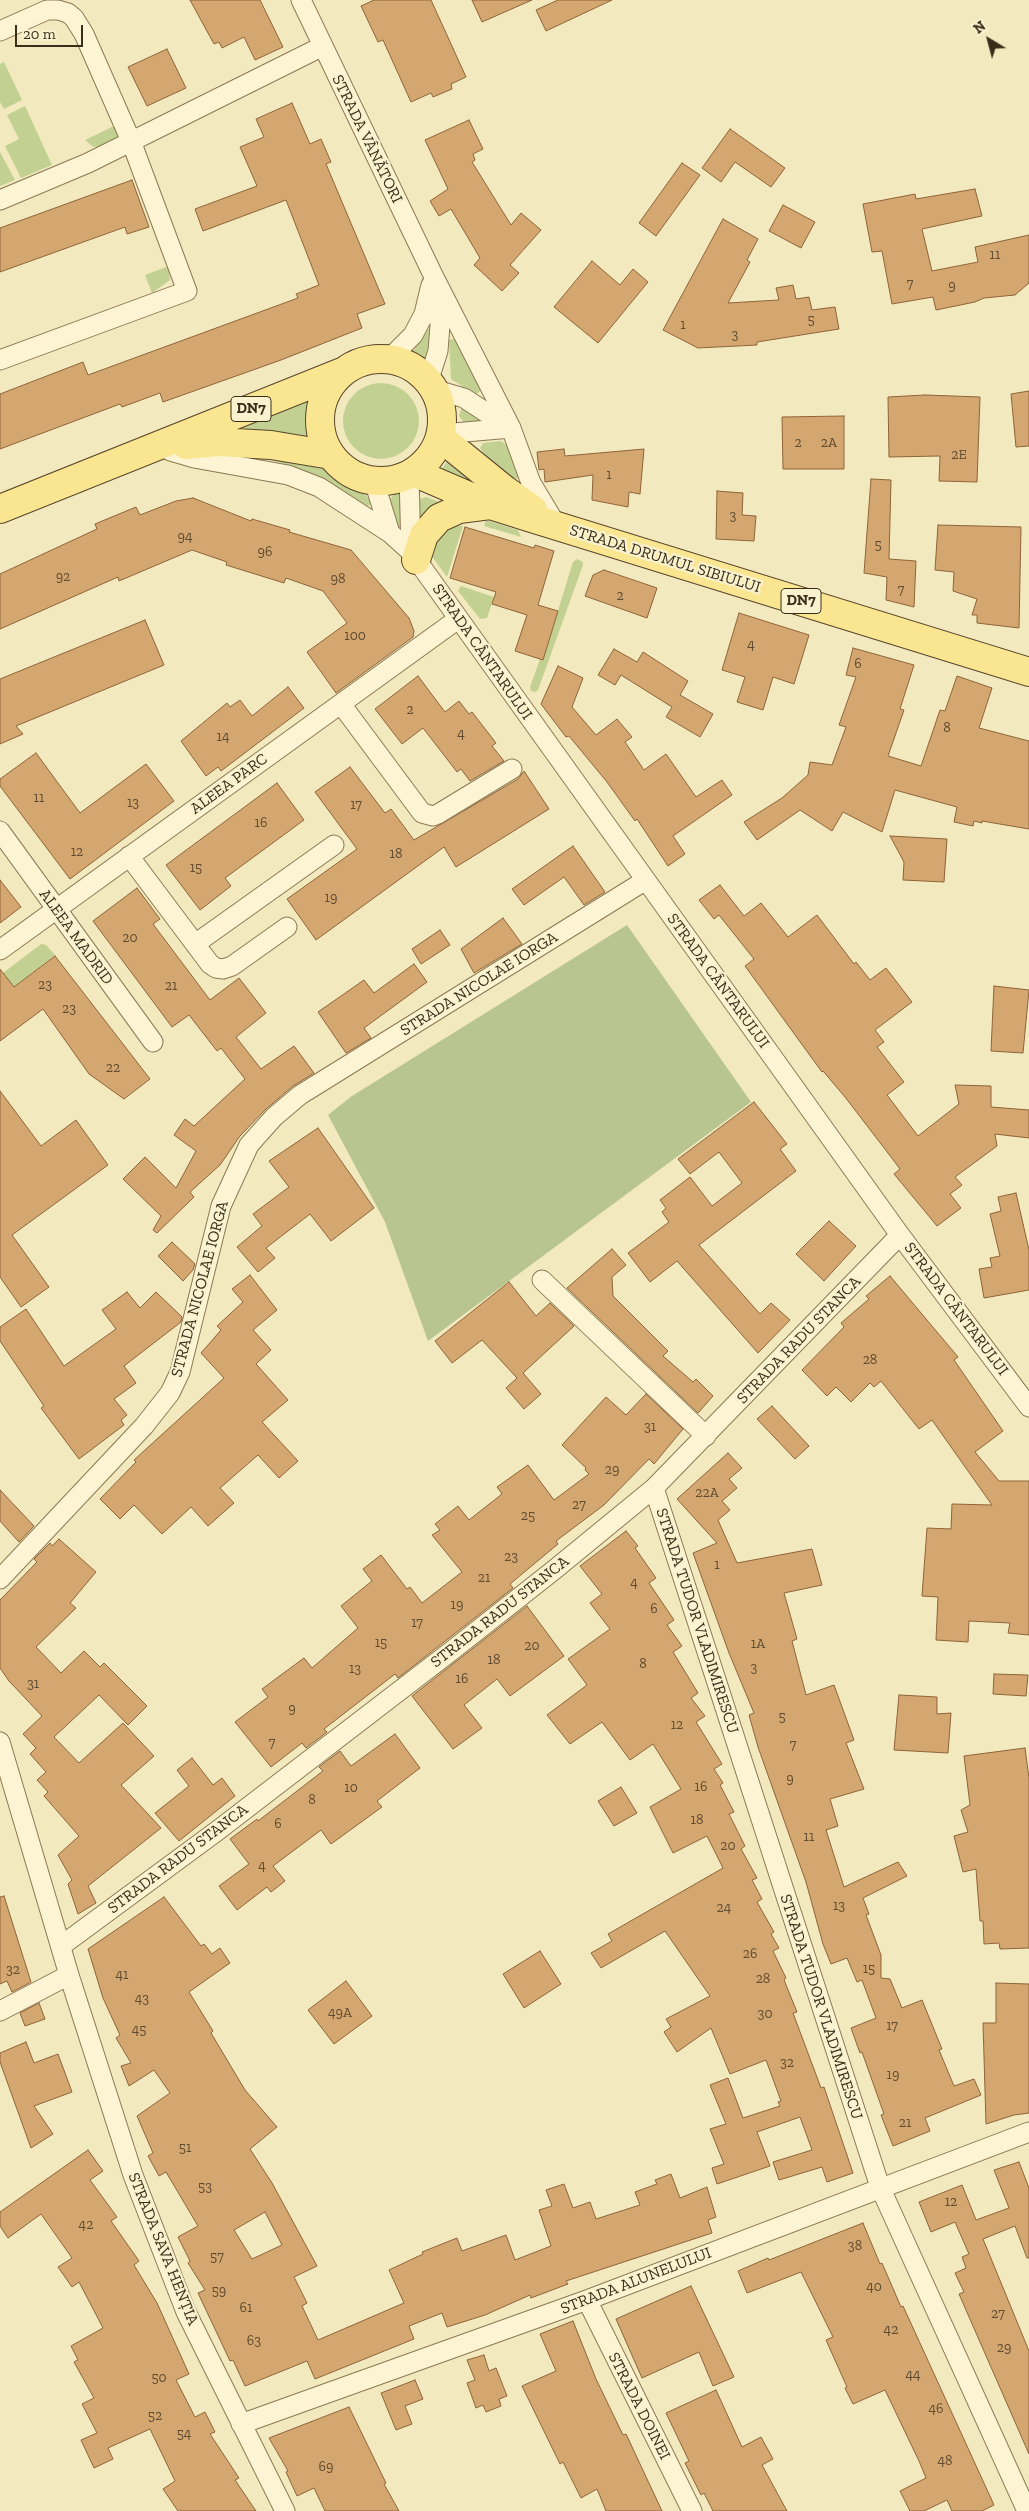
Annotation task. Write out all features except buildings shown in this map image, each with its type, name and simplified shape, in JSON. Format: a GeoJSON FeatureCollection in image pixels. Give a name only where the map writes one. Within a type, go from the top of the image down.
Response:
{"type":"FeatureCollection","features":[{"type":"Feature","properties":{"kind":"main road"},"geometry":{"type":"LineString","coordinates":[[388,360],[406,364],[420,372],[431,386],[442,410],[441,436],[429,458],[411,473],[388,481],[374,481],[356,476],[343,468],[331,455],[324,442],[320,427],[321,411],[325,396],[334,382],[345,371],[359,363],[388,360]]}},
{"type":"Feature","properties":{"kind":"main road","name":"DN7"},"geometry":{"type":"LineString","coordinates":[[0,509],[157,448],[345,371]]}},
{"type":"Feature","properties":{"kind":"main road","name":"STRADA DRUMUL SIBIULUI"},"geometry":{"type":"LineString","coordinates":[[441,436],[516,499],[558,526]]}},
{"type":"Feature","properties":{"kind":"main road","name":"DN7"},"geometry":{"type":"LineString","coordinates":[[157,448],[218,442],[271,444],[331,455]]}},
{"type":"Feature","properties":{"kind":"main road","name":"STRADA DRUMUL SIBIULUI"},"geometry":{"type":"LineString","coordinates":[[411,473],[490,505],[1029,672]]}},
{"type":"Feature","properties":{"kind":"main road"},"geometry":{"type":"LineString","coordinates":[[414,556],[424,535],[439,518],[459,509],[490,505]]}},
{"type":"Feature","properties":{"kind":"street","name":"STRADA VÂNĂTORI"},"geometry":{"type":"LineString","coordinates":[[301,0],[434,277],[511,428],[531,483],[558,526]]}},
{"type":"Feature","properties":{"kind":"street"},"geometry":{"type":"LineString","coordinates":[[0,31],[47,10],[58,10],[68,13],[84,34],[131,141],[187,291],[0,360]]}},
{"type":"Feature","properties":{"kind":"street"},"geometry":{"type":"LineString","coordinates":[[0,200],[88,163],[323,46]]}},
{"type":"Feature","properties":{"kind":"street","name":"STRADA VÂNĂTORI"},"geometry":{"type":"LineString","coordinates":[[431,386],[438,351],[440,325],[434,277]]}},
{"type":"Feature","properties":{"kind":"street"},"geometry":{"type":"LineString","coordinates":[[388,360],[406,344],[418,326],[434,277]]}},
{"type":"Feature","properties":{"kind":"street"},"geometry":{"type":"LineString","coordinates":[[431,386],[464,398],[511,428]]}},
{"type":"Feature","properties":{"kind":"street"},"geometry":{"type":"LineString","coordinates":[[441,436],[511,428]]}},
{"type":"Feature","properties":{"kind":"street","name":"STRADA CÂNTARULUI"},"geometry":{"type":"LineString","coordinates":[[157,448],[194,458],[253,467],[288,475],[319,487],[390,533],[414,556],[900,1235],[1029,1407]]}},
{"type":"Feature","properties":{"kind":"street"},"geometry":{"type":"LineString","coordinates":[[411,473],[414,556]]}},
{"type":"Feature","properties":{"kind":"street"},"geometry":{"type":"LineString","coordinates":[[374,481],[390,533]]}},
{"type":"Feature","properties":{"kind":"street","name":"ALEEA PARC"},"geometry":{"type":"LineString","coordinates":[[0,950],[458,619]]}},
{"type":"Feature","properties":{"kind":"street"},"geometry":{"type":"LineString","coordinates":[[341,704],[422,813],[432,816],[438,814],[512,769]]}},
{"type":"Feature","properties":{"kind":"street","name":"ALEEA MADRID"},"geometry":{"type":"LineString","coordinates":[[0,831],[153,1042]]}},
{"type":"Feature","properties":{"kind":"street"},"geometry":{"type":"LineString","coordinates":[[194,944],[334,845]]}},
{"type":"Feature","properties":{"kind":"street"},"geometry":{"type":"LineString","coordinates":[[129,856],[194,944],[210,964],[216,968],[223,969],[232,966],[287,927]]}},
{"type":"Feature","properties":{"kind":"street","name":"STRADA NICOLAE IORGA"},"geometry":{"type":"LineString","coordinates":[[0,1578],[144,1426],[170,1393],[180,1372],[221,1206],[249,1145],[274,1117],[300,1094],[646,880]]}},
{"type":"Feature","properties":{"kind":"street","name":"STRADA RADU STANCA"},"geometry":{"type":"LineString","coordinates":[[61,1946],[225,1825],[450,1652],[654,1488],[900,1235]]}},
{"type":"Feature","properties":{"kind":"street"},"geometry":{"type":"LineString","coordinates":[[542,1280],[706,1436]]}},
{"type":"Feature","properties":{"kind":"street","name":"STRADA TUDOR VLADIMIRESCU"},"geometry":{"type":"LineString","coordinates":[[654,1488],[880,2187],[1027,2511]]}},
{"type":"Feature","properties":{"kind":"street","name":"STRADA SAVA HENȚIA"},"geometry":{"type":"LineString","coordinates":[[0,1742],[69,1975],[133,2175],[186,2312],[285,2511]]}},
{"type":"Feature","properties":{"kind":"street"},"geometry":{"type":"LineString","coordinates":[[0,2011],[69,1975]]}},
{"type":"Feature","properties":{"kind":"street","name":"STRADA ALUNELULUI"},"geometry":{"type":"LineString","coordinates":[[241,2424],[586,2300],[1029,2132]]}},
{"type":"Feature","properties":{"kind":"street","name":"STRADA DOINEI"},"geometry":{"type":"LineString","coordinates":[[586,2300],[692,2511]]}},
{"type":"Feature","properties":{"kind":"green space"},"geometry":{"type":"Polygon","coordinates":[[[4,62],[22,100],[4,109],[0,102],[0,64],[4,62]]]}},
{"type":"Feature","properties":{"kind":"green space"},"geometry":{"type":"Polygon","coordinates":[[[25,106],[52,165],[21,178],[5,146],[19,139],[7,115],[25,106]]]}},
{"type":"Feature","properties":{"kind":"green space"},"geometry":{"type":"Polygon","coordinates":[[[116,125],[118,133],[115,142],[101,149],[92,146],[85,140],[116,125]]]}},
{"type":"Feature","properties":{"kind":"green space"},"geometry":{"type":"Polygon","coordinates":[[[0,152],[15,180],[0,186],[0,152]]]}},
{"type":"Feature","properties":{"kind":"green space"},"geometry":{"type":"Polygon","coordinates":[[[169,266],[170,280],[152,293],[145,275],[169,266]]]}},
{"type":"Feature","properties":{"kind":"green space"},"geometry":{"type":"Polygon","coordinates":[[[432,324],[430,362],[413,351],[432,324]]]}},
{"type":"Feature","properties":{"kind":"green space"},"geometry":{"type":"Polygon","coordinates":[[[459,338],[481,390],[476,395],[451,379],[449,340],[459,338]]]}},
{"type":"Feature","properties":{"kind":"green space"},"geometry":{"type":"Polygon","coordinates":[[[381,383],[396,386],[408,394],[416,406],[419,421],[416,436],[408,448],[396,456],[381,459],[366,456],[354,448],[346,436],[343,421],[346,406],[354,394],[366,386],[381,383]]]}},
{"type":"Feature","properties":{"kind":"green space"},"geometry":{"type":"Polygon","coordinates":[[[312,394],[310,435],[306,438],[269,431],[218,433],[312,394]]]}},
{"type":"Feature","properties":{"kind":"green space"},"geometry":{"type":"Polygon","coordinates":[[[462,406],[496,425],[469,429],[459,416],[462,406]]]}},
{"type":"Feature","properties":{"kind":"green space"},"geometry":{"type":"Polygon","coordinates":[[[501,441],[508,446],[520,475],[517,479],[513,480],[494,466],[480,448],[483,443],[501,441]]]}},
{"type":"Feature","properties":{"kind":"green space"},"geometry":{"type":"Polygon","coordinates":[[[223,451],[326,467],[340,480],[366,495],[372,503],[367,507],[349,495],[287,465],[271,460],[223,456],[223,451]]]}},
{"type":"Feature","properties":{"kind":"green space"},"geometry":{"type":"Polygon","coordinates":[[[450,457],[494,492],[441,470],[450,457]]]}},
{"type":"Feature","properties":{"kind":"green space"},"geometry":{"type":"Polygon","coordinates":[[[396,492],[400,492],[404,533],[399,531],[389,500],[396,492]]]}},
{"type":"Feature","properties":{"kind":"green space"},"geometry":{"type":"Polygon","coordinates":[[[426,497],[443,503],[419,523],[420,499],[426,497]]]}},
{"type":"Feature","properties":{"kind":"green space"},"geometry":{"type":"Polygon","coordinates":[[[486,520],[518,530],[521,537],[484,526],[486,520]]]}},
{"type":"Feature","properties":{"kind":"green space"},"geometry":{"type":"Polygon","coordinates":[[[454,525],[463,526],[447,577],[431,555],[435,536],[454,525]]]}},
{"type":"Feature","properties":{"kind":"green space"},"geometry":{"type":"Polygon","coordinates":[[[577,559],[583,562],[583,565],[538,690],[535,692],[531,691],[530,687],[540,659],[543,659],[573,562],[577,559]]]}},
{"type":"Feature","properties":{"kind":"green space"},"geometry":{"type":"Polygon","coordinates":[[[461,586],[494,597],[487,618],[480,619],[458,591],[461,586]]]}},
{"type":"Feature","properties":{"kind":"green space"},"geometry":{"type":"Polygon","coordinates":[[[627,925],[751,1102],[428,1341],[385,1222],[328,1115],[352,1096],[627,925]]]}},
{"type":"Feature","properties":{"kind":"green space"},"geometry":{"type":"Polygon","coordinates":[[[41,944],[46,945],[55,955],[14,987],[3,973],[41,944]]]}}]}
